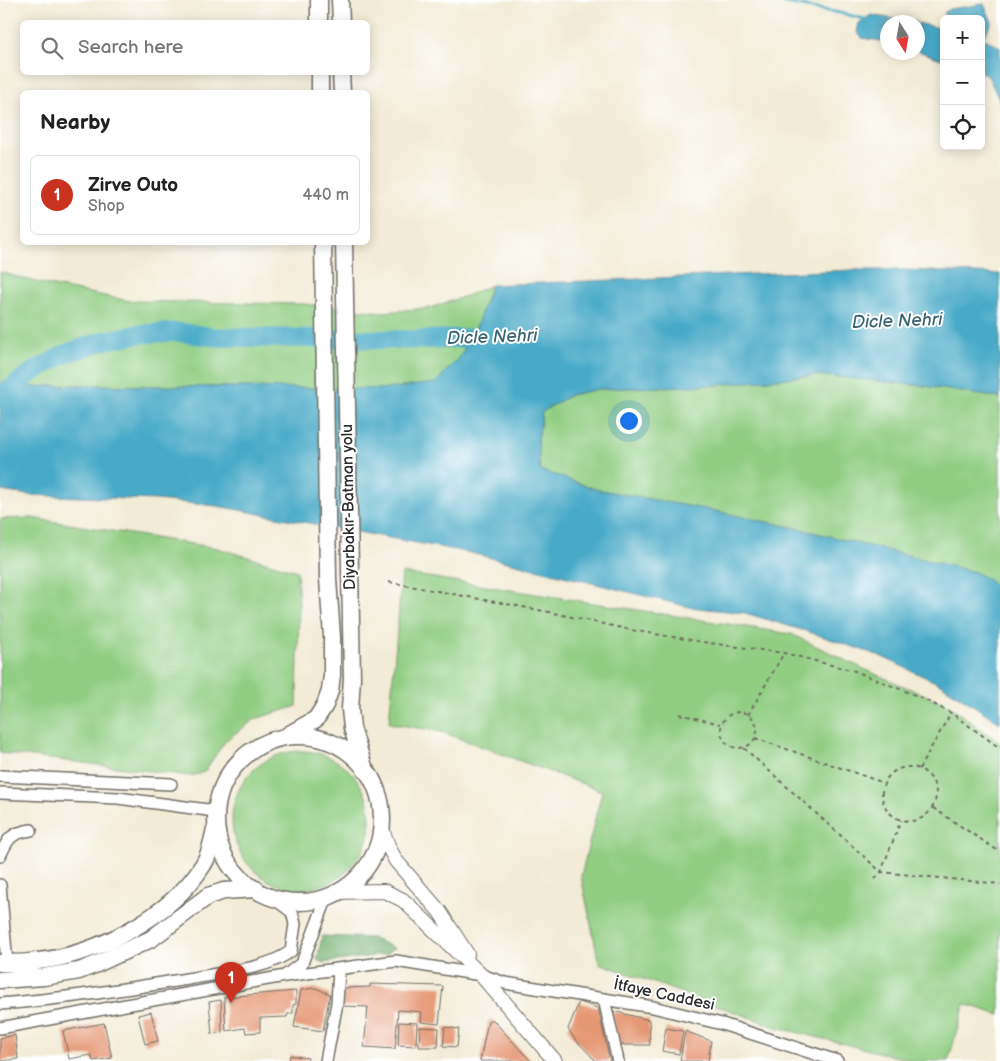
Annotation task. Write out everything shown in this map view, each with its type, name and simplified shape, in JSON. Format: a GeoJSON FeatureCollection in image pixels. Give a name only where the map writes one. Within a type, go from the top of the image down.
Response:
{"type":"FeatureCollection","features":[{"type":"Feature","properties":{"kind":"highway"},"geometry":{"type":"LineString","coordinates":[[319,0],[319,20]]}},
{"type":"Feature","properties":{"kind":"highway"},"geometry":{"type":"LineString","coordinates":[[340,0],[341,20]]}},
{"type":"Feature","properties":{"kind":"highway"},"geometry":{"type":"LineString","coordinates":[[320,75],[320,90]]}},
{"type":"Feature","properties":{"kind":"highway"},"geometry":{"type":"LineString","coordinates":[[342,75],[342,90]]}},
{"type":"Feature","properties":{"kind":"highway","name":"Diyarbakır-Batman yolu"},"geometry":{"type":"LineString","coordinates":[[286,736],[316,719],[325,706],[332,676],[332,637],[328,579],[323,245]]}},
{"type":"Feature","properties":{"kind":"highway","name":"Diyarbakır-Batman yolu"},"geometry":{"type":"LineString","coordinates":[[344,245],[352,678],[350,709],[352,728],[365,770]]}},
{"type":"Feature","properties":{"kind":"highway"},"geometry":{"type":"LineString","coordinates":[[4,963],[40,961],[94,948],[140,925],[167,904],[189,884],[204,864],[222,785],[238,762],[260,745],[286,736],[313,737],[339,746],[360,762],[375,785],[382,811],[380,838],[369,863],[351,883],[331,894],[299,902],[272,898],[248,884],[229,864],[218,839],[216,818]]}},
{"type":"Feature","properties":{"kind":"highway"},"geometry":{"type":"LineString","coordinates":[[0,980],[44,978],[78,971],[151,939],[208,896],[224,891],[256,889]]}},
{"type":"Feature","properties":{"kind":"main road"},"geometry":{"type":"LineString","coordinates":[[381,826],[388,848],[396,861],[440,912],[481,976]]}},
{"type":"Feature","properties":{"kind":"main road"},"geometry":{"type":"LineString","coordinates":[[331,894],[384,891],[403,900],[481,976],[555,1061]]}},
{"type":"Feature","properties":{"kind":"street"},"geometry":{"type":"LineString","coordinates":[[0,776],[171,784]]}},
{"type":"Feature","properties":{"kind":"street"},"geometry":{"type":"LineString","coordinates":[[0,793],[118,798],[216,818]]}},
{"type":"Feature","properties":{"kind":"street"},"geometry":{"type":"LineString","coordinates":[[0,856],[5,844],[11,837],[18,832],[31,830]]}},
{"type":"Feature","properties":{"kind":"street"},"geometry":{"type":"LineString","coordinates":[[0,885],[4,963]]}},
{"type":"Feature","properties":{"kind":"street"},"geometry":{"type":"LineString","coordinates":[[285,976],[302,964],[331,894]]}},
{"type":"Feature","properties":{"kind":"street"},"geometry":{"type":"LineString","coordinates":[[0,1004],[100,994],[236,970],[281,959],[291,951],[295,924],[292,912],[272,898]]}},
{"type":"Feature","properties":{"kind":"street","name":"İtfaye Caddesi"},"geometry":{"type":"LineString","coordinates":[[0,1028],[285,976],[396,961],[481,976],[505,983],[653,1007],[722,1024],[820,1059],[836,1061]]}},
{"type":"Feature","properties":{"kind":"street"},"geometry":{"type":"LineString","coordinates":[[326,1061],[337,1003],[339,969]]}},
{"type":"Feature","properties":{"kind":"street"},"geometry":{"type":"LineString","coordinates":[[604,999],[618,1061]]}},
{"type":"Feature","properties":{"kind":"path"},"geometry":{"type":"LineString","coordinates":[[389,582],[549,612],[631,630],[709,643],[784,652],[855,671],[922,698],[952,713],[1000,748]]}},
{"type":"Feature","properties":{"kind":"path"},"geometry":{"type":"LineString","coordinates":[[748,715],[784,652]]}},
{"type":"Feature","properties":{"kind":"path"},"geometry":{"type":"LineString","coordinates":[[738,712],[748,715],[752,718],[757,728],[755,738],[749,746],[733,748],[724,741],[720,730],[724,720],[732,713],[738,712]]}},
{"type":"Feature","properties":{"kind":"path"},"geometry":{"type":"LineString","coordinates":[[919,769],[952,713]]}},
{"type":"Feature","properties":{"kind":"path"},"geometry":{"type":"LineString","coordinates":[[679,714],[722,725]]}},
{"type":"Feature","properties":{"kind":"path"},"geometry":{"type":"LineString","coordinates":[[755,738],[884,783]]}},
{"type":"Feature","properties":{"kind":"path"},"geometry":{"type":"LineString","coordinates":[[744,748],[881,872],[1000,884]]}},
{"type":"Feature","properties":{"kind":"path"},"geometry":{"type":"LineString","coordinates":[[902,768],[919,769],[931,778],[935,785],[937,793],[933,808],[919,820],[910,822],[901,820],[887,810],[882,792],[884,783],[889,776],[902,768]]}},
{"type":"Feature","properties":{"kind":"path"},"geometry":{"type":"LineString","coordinates":[[933,808],[1000,852]]}},
{"type":"Feature","properties":{"kind":"path"},"geometry":{"type":"LineString","coordinates":[[875,879],[881,872],[901,820]]}},
{"type":"Feature","properties":{"kind":"green space"},"geometry":{"type":"Polygon","coordinates":[[[0,272],[39,283],[130,301],[304,304],[383,312],[430,308],[469,295],[491,285],[474,333],[459,358],[436,383],[386,389],[78,385],[0,388],[0,272]]]}},
{"type":"Feature","properties":{"kind":"green space"},"geometry":{"type":"Polygon","coordinates":[[[817,375],[925,386],[1000,398],[1000,587],[975,572],[800,529],[595,489],[540,470],[538,440],[542,412],[570,395],[599,389],[717,385],[817,375]]]}},
{"type":"Feature","properties":{"kind":"green space"},"geometry":{"type":"Polygon","coordinates":[[[32,518],[217,548],[297,571],[299,606],[297,706],[255,719],[226,740],[204,772],[191,776],[0,753],[0,519],[32,518]]]}},
{"type":"Feature","properties":{"kind":"green space"},"geometry":{"type":"Polygon","coordinates":[[[402,573],[791,634],[868,671],[946,704],[1000,743],[1000,1015],[965,1004],[948,1061],[914,1061],[779,1028],[599,963],[581,876],[602,791],[442,732],[389,723],[402,573]]]}},
{"type":"Feature","properties":{"kind":"green space"},"geometry":{"type":"Polygon","coordinates":[[[301,751],[315,752],[328,756],[340,762],[350,771],[359,781],[365,793],[369,806],[369,834],[365,847],[359,859],[350,869],[340,878],[328,884],[315,888],[301,889],[287,888],[274,884],[262,878],[252,869],[243,859],[237,847],[233,834],[232,820],[233,806],[237,793],[243,781],[252,771],[262,762],[274,756],[287,752],[301,751]]]}},
{"type":"Feature","properties":{"kind":"green space"},"geometry":{"type":"Polygon","coordinates":[[[322,936],[373,938],[394,948],[387,954],[324,963],[317,960],[322,936]]]}},
{"type":"Feature","properties":{"kind":"water"},"geometry":{"type":"Polygon","coordinates":[[[984,4],[992,22],[985,34],[985,15],[945,15],[944,13],[949,9],[984,4]]]}},
{"type":"Feature","properties":{"kind":"water"},"geometry":{"type":"Polygon","coordinates":[[[871,15],[880,16],[880,41],[862,38],[857,32],[859,23],[871,15]]]}},
{"type":"Feature","properties":{"kind":"water"},"geometry":{"type":"Polygon","coordinates":[[[925,25],[940,28],[940,59],[925,53],[925,25]]]}},
{"type":"Feature","properties":{"kind":"water"},"geometry":{"type":"Polygon","coordinates":[[[985,39],[1000,47],[1000,102],[988,76],[985,75],[985,39]]]}},
{"type":"Feature","properties":{"kind":"water"},"geometry":{"type":"Polygon","coordinates":[[[851,270],[1000,274],[1000,398],[925,386],[817,375],[717,385],[599,389],[570,395],[542,412],[538,440],[540,470],[595,489],[800,529],[975,572],[1000,587],[1000,723],[942,685],[880,656],[745,613],[689,607],[471,553],[217,506],[156,500],[28,495],[0,491],[0,388],[78,385],[386,389],[435,383],[459,358],[474,333],[491,285],[851,270]]]}},
{"type":"Feature","properties":{"kind":"building"},"geometry":{"type":"Polygon","coordinates":[[[370,984],[443,986],[439,1024],[421,1022],[422,1012],[398,1010],[395,1049],[364,1047],[368,1007],[342,1006],[344,988],[370,987],[370,984]]]}},
{"type":"Feature","properties":{"kind":"building"},"geometry":{"type":"Polygon","coordinates":[[[315,988],[330,994],[323,1031],[294,1027],[301,990],[315,988]]]}},
{"type":"Feature","properties":{"kind":"building"},"geometry":{"type":"Polygon","coordinates":[[[296,991],[296,1004],[293,1005],[293,1013],[288,1014],[287,1017],[260,1018],[260,1032],[246,1033],[245,1028],[226,1031],[224,997],[296,991]]]}},
{"type":"Feature","properties":{"kind":"building"},"geometry":{"type":"Polygon","coordinates":[[[221,1000],[222,1032],[212,1034],[209,1002],[221,1000]]]}},
{"type":"Feature","properties":{"kind":"building"},"geometry":{"type":"Polygon","coordinates":[[[579,1002],[598,1008],[610,1061],[596,1061],[568,1029],[579,1002]]]}},
{"type":"Feature","properties":{"kind":"building"},"geometry":{"type":"Polygon","coordinates":[[[151,1012],[158,1041],[145,1044],[138,1015],[151,1012]]]}},
{"type":"Feature","properties":{"kind":"building"},"geometry":{"type":"Polygon","coordinates":[[[617,1012],[649,1020],[650,1045],[619,1045],[612,1013],[617,1012]]]}},
{"type":"Feature","properties":{"kind":"building"},"geometry":{"type":"Polygon","coordinates":[[[492,1019],[531,1061],[480,1061],[488,1021],[492,1019]]]}},
{"type":"Feature","properties":{"kind":"building"},"geometry":{"type":"Polygon","coordinates":[[[399,1022],[417,1023],[416,1046],[398,1045],[399,1022]]]}},
{"type":"Feature","properties":{"kind":"building"},"geometry":{"type":"Polygon","coordinates":[[[104,1023],[112,1058],[93,1061],[91,1055],[69,1059],[63,1031],[104,1023]]]}},
{"type":"Feature","properties":{"kind":"building"},"geometry":{"type":"Polygon","coordinates":[[[420,1027],[439,1028],[438,1047],[419,1047],[420,1027]]]}},
{"type":"Feature","properties":{"kind":"building"},"geometry":{"type":"Polygon","coordinates":[[[445,1027],[459,1029],[457,1047],[443,1046],[445,1027]]]}},
{"type":"Feature","properties":{"kind":"building"},"geometry":{"type":"Polygon","coordinates":[[[666,1028],[683,1031],[679,1054],[662,1051],[666,1028]]]}},
{"type":"Feature","properties":{"kind":"building"},"geometry":{"type":"Polygon","coordinates":[[[685,1031],[711,1041],[708,1061],[680,1061],[685,1031]]]}},
{"type":"Feature","properties":{"kind":"building"},"geometry":{"type":"Polygon","coordinates":[[[15,1035],[18,1059],[0,1061],[0,1038],[15,1035]]]}},
{"type":"Feature","properties":{"kind":"building"},"geometry":{"type":"Polygon","coordinates":[[[290,1055],[308,1058],[307,1061],[289,1061],[290,1055]]]}},
{"type":"Feature","properties":{"kind":"waterway"},"geometry":{"type":"LineString","coordinates":[[769,0],[865,19]]}},
{"type":"Feature","properties":{"kind":"waterway","name":"Dicle Nehri"},"geometry":{"type":"LineString","coordinates":[[0,396],[31,373],[65,354],[102,341],[139,334],[177,332],[215,337],[414,340],[497,337]]}},
{"type":"Feature","properties":{"kind":"place","name":"Zirve Outo"},"geometry":{"type":"Point","coordinates":[231,1003]}}]}
